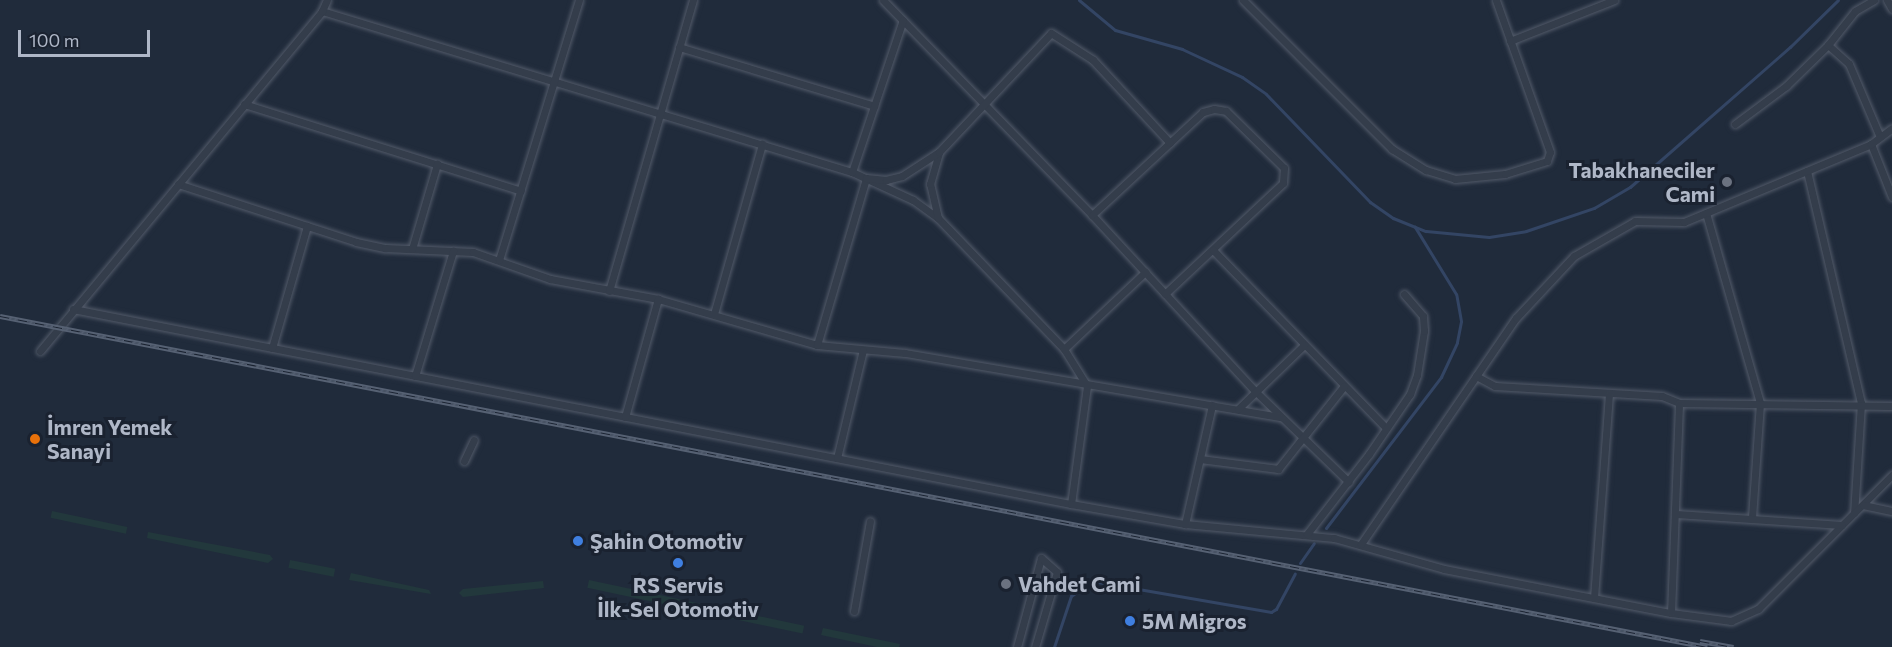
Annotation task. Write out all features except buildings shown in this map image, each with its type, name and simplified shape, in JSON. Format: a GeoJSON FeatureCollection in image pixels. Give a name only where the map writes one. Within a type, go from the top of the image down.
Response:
{"type":"FeatureCollection","features":[{"type":"Feature","properties":{"kind":"street"},"geometry":{"type":"LineString","coordinates":[[40,351],[322,11],[327,0]]}},
{"type":"Feature","properties":{"kind":"street"},"geometry":{"type":"LineString","coordinates":[[498,260],[556,82],[579,0]]}},
{"type":"Feature","properties":{"kind":"street"},"geometry":{"type":"LineString","coordinates":[[609,291],[693,0]]}},
{"type":"Feature","properties":{"kind":"street"},"geometry":{"type":"LineString","coordinates":[[883,0],[1092,215],[1256,392],[1349,482]]}},
{"type":"Feature","properties":{"kind":"street"},"geometry":{"type":"LineString","coordinates":[[1244,0],[1392,149],[1426,170],[1455,179],[1505,174],[1547,161],[1550,152],[1496,0]]}},
{"type":"Feature","properties":{"kind":"street"},"geometry":{"type":"LineString","coordinates":[[1510,41],[1614,0]]}},
{"type":"Feature","properties":{"kind":"street"},"geometry":{"type":"LineString","coordinates":[[1735,124],[1786,86],[1828,45],[1855,11],[1874,0]]}},
{"type":"Feature","properties":{"kind":"street"},"geometry":{"type":"LineString","coordinates":[[1887,0],[1892,9]]}},
{"type":"Feature","properties":{"kind":"street"},"geometry":{"type":"LineString","coordinates":[[322,11],[852,172],[913,200],[938,218],[1064,349],[1087,386],[1071,504]]}},
{"type":"Feature","properties":{"kind":"street"},"geometry":{"type":"LineString","coordinates":[[852,172],[903,20]]}},
{"type":"Feature","properties":{"kind":"street"},"geometry":{"type":"LineString","coordinates":[[866,178],[886,180],[902,176],[939,152],[1051,33],[1093,60],[1170,143]]}},
{"type":"Feature","properties":{"kind":"street"},"geometry":{"type":"LineString","coordinates":[[1828,45],[1849,64],[1880,137]]}},
{"type":"Feature","properties":{"kind":"street"},"geometry":{"type":"LineString","coordinates":[[679,47],[874,106]]}},
{"type":"Feature","properties":{"kind":"street"},"geometry":{"type":"LineString","coordinates":[[244,104],[521,191]]}},
{"type":"Feature","properties":{"kind":"street"},"geometry":{"type":"LineString","coordinates":[[1092,215],[1203,112],[1226,111],[1284,168],[1283,183],[1166,294]]}},
{"type":"Feature","properties":{"kind":"street"},"geometry":{"type":"LineString","coordinates":[[1361,544],[1516,318],[1574,256],[1635,221],[1684,222],[1870,144],[1892,128]]}},
{"type":"Feature","properties":{"kind":"street"},"geometry":{"type":"LineString","coordinates":[[714,314],[762,144]]}},
{"type":"Feature","properties":{"kind":"street"},"geometry":{"type":"LineString","coordinates":[[1870,144],[1892,197]]}},
{"type":"Feature","properties":{"kind":"street"},"geometry":{"type":"LineString","coordinates":[[938,218],[930,184],[939,152]]}},
{"type":"Feature","properties":{"kind":"street"},"geometry":{"type":"LineString","coordinates":[[412,249],[436,164]]}},
{"type":"Feature","properties":{"kind":"street"},"geometry":{"type":"LineString","coordinates":[[1807,171],[1861,403],[1854,513]]}},
{"type":"Feature","properties":{"kind":"street"},"geometry":{"type":"LineString","coordinates":[[817,345],[866,178]]}},
{"type":"Feature","properties":{"kind":"street"},"geometry":{"type":"LineString","coordinates":[[178,184],[366,244],[473,252],[550,279],[658,299],[817,345],[905,353],[1087,386],[1281,417]]}},
{"type":"Feature","properties":{"kind":"street"},"geometry":{"type":"LineString","coordinates":[[1706,213],[1760,403],[1752,518]]}},
{"type":"Feature","properties":{"kind":"street"},"geometry":{"type":"LineString","coordinates":[[272,348],[307,226]]}},
{"type":"Feature","properties":{"kind":"street"},"geometry":{"type":"LineString","coordinates":[[1212,250],[1385,427]]}},
{"type":"Feature","properties":{"kind":"street"},"geometry":{"type":"LineString","coordinates":[[415,376],[453,251]]}},
{"type":"Feature","properties":{"kind":"street"},"geometry":{"type":"LineString","coordinates":[[1064,349],[1145,272]]}},
{"type":"Feature","properties":{"kind":"street"},"geometry":{"type":"LineString","coordinates":[[1307,534],[1349,482],[1410,394],[1417,375],[1424,332],[1423,316],[1404,294]]}},
{"type":"Feature","properties":{"kind":"street"},"geometry":{"type":"LineString","coordinates":[[625,417],[658,299]]}},
{"type":"Feature","properties":{"kind":"street"},"geometry":{"type":"LineString","coordinates":[[73,309],[1071,504],[1185,524],[1307,534],[1361,544],[1444,569],[1671,613],[1731,621],[1758,609],[1892,475]]}},
{"type":"Feature","properties":{"kind":"street"},"geometry":{"type":"LineString","coordinates":[[1238,409],[1304,345]]}},
{"type":"Feature","properties":{"kind":"street"},"geometry":{"type":"LineString","coordinates":[[837,458],[863,350]]}},
{"type":"Feature","properties":{"kind":"street"},"geometry":{"type":"LineString","coordinates":[[1476,376],[1495,386],[1662,396],[1679,403],[1861,403],[1892,406]]}},
{"type":"Feature","properties":{"kind":"street"},"geometry":{"type":"LineString","coordinates":[[1200,459],[1278,470],[1344,386]]}},
{"type":"Feature","properties":{"kind":"street"},"geometry":{"type":"LineString","coordinates":[[1594,598],[1609,394]]}},
{"type":"Feature","properties":{"kind":"street"},"geometry":{"type":"LineString","coordinates":[[1671,613],[1679,403]]}},
{"type":"Feature","properties":{"kind":"street"},"geometry":{"type":"LineString","coordinates":[[1185,524],[1212,405]]}},
{"type":"Feature","properties":{"kind":"street"},"geometry":{"type":"LineString","coordinates":[[464,461],[474,440]]}},
{"type":"Feature","properties":{"kind":"street"},"geometry":{"type":"LineString","coordinates":[[1863,504],[1892,511]]}},
{"type":"Feature","properties":{"kind":"street"},"geometry":{"type":"LineString","coordinates":[[1676,514],[1842,525]]}},
{"type":"Feature","properties":{"kind":"street"},"geometry":{"type":"LineString","coordinates":[[854,611],[870,521]]}},
{"type":"Feature","properties":{"kind":"street"},"geometry":{"type":"LineString","coordinates":[[1017,647],[1041,558],[1057,572],[1035,647]]}},
{"type":"Feature","properties":{"kind":"green space"},"geometry":{"type":"Polygon","coordinates":[[[52,511],[127,527],[126,534],[51,518],[52,511]]]}},
{"type":"Feature","properties":{"kind":"green space"},"geometry":{"type":"Polygon","coordinates":[[[148,532],[270,555],[273,559],[268,563],[147,538],[148,532]]]}},
{"type":"Feature","properties":{"kind":"green space"},"geometry":{"type":"Polygon","coordinates":[[[290,560],[335,569],[334,577],[288,568],[290,560]]]}},
{"type":"Feature","properties":{"kind":"green space"},"geometry":{"type":"Polygon","coordinates":[[[351,573],[429,590],[431,594],[349,580],[351,573]]]}},
{"type":"Feature","properties":{"kind":"green space"},"geometry":{"type":"Polygon","coordinates":[[[589,580],[804,626],[803,634],[587,588],[589,580]]]}},
{"type":"Feature","properties":{"kind":"green space"},"geometry":{"type":"Polygon","coordinates":[[[543,581],[544,588],[463,597],[459,593],[463,589],[543,581]]]}},
{"type":"Feature","properties":{"kind":"green space"},"geometry":{"type":"Polygon","coordinates":[[[823,628],[900,644],[899,647],[877,647],[821,635],[823,628]]]}},
{"type":"Feature","properties":{"kind":"waterway"},"geometry":{"type":"LineString","coordinates":[[1079,0],[1115,30],[1182,49],[1242,77],[1266,94],[1370,202],[1393,218],[1426,231],[1489,237],[1526,231],[1594,208],[1630,187],[1790,47],[1838,0]]}},
{"type":"Feature","properties":{"kind":"waterway"},"geometry":{"type":"LineString","coordinates":[[1326,528],[1441,377],[1457,342],[1461,321],[1456,294],[1415,227]]}},
{"type":"Feature","properties":{"kind":"waterway"},"geometry":{"type":"LineString","coordinates":[[1300,563],[1314,543]]}},
{"type":"Feature","properties":{"kind":"waterway"},"geometry":{"type":"LineString","coordinates":[[1054,647],[1071,596],[1092,581],[1271,612],[1276,609],[1295,574]]}},
{"type":"Feature","properties":{"kind":"railway"},"geometry":{"type":"LineString","coordinates":[[0,316],[1707,647]]}},
{"type":"Feature","properties":{"kind":"railway"},"geometry":{"type":"LineString","coordinates":[[1700,641],[1733,647]]}},
{"type":"Feature","properties":{"kind":"place","name":"Tabakhaneciler Cami"},"geometry":{"type":"Point","coordinates":[1727,182]}},
{"type":"Feature","properties":{"kind":"place","name":"İmren Yemek Sanayi"},"geometry":{"type":"Point","coordinates":[35,439]}},
{"type":"Feature","properties":{"kind":"place","name":"Şahin Otomotiv"},"geometry":{"type":"Point","coordinates":[578,541]}},
{"type":"Feature","properties":{"kind":"place","name":"RS Servis İlk-Sel Otomotiv"},"geometry":{"type":"Point","coordinates":[678,563]}},
{"type":"Feature","properties":{"kind":"place","name":"Vahdet Cami"},"geometry":{"type":"Point","coordinates":[1006,584]}},
{"type":"Feature","properties":{"kind":"place","name":"5M Migros"},"geometry":{"type":"Point","coordinates":[1130,621]}}]}
